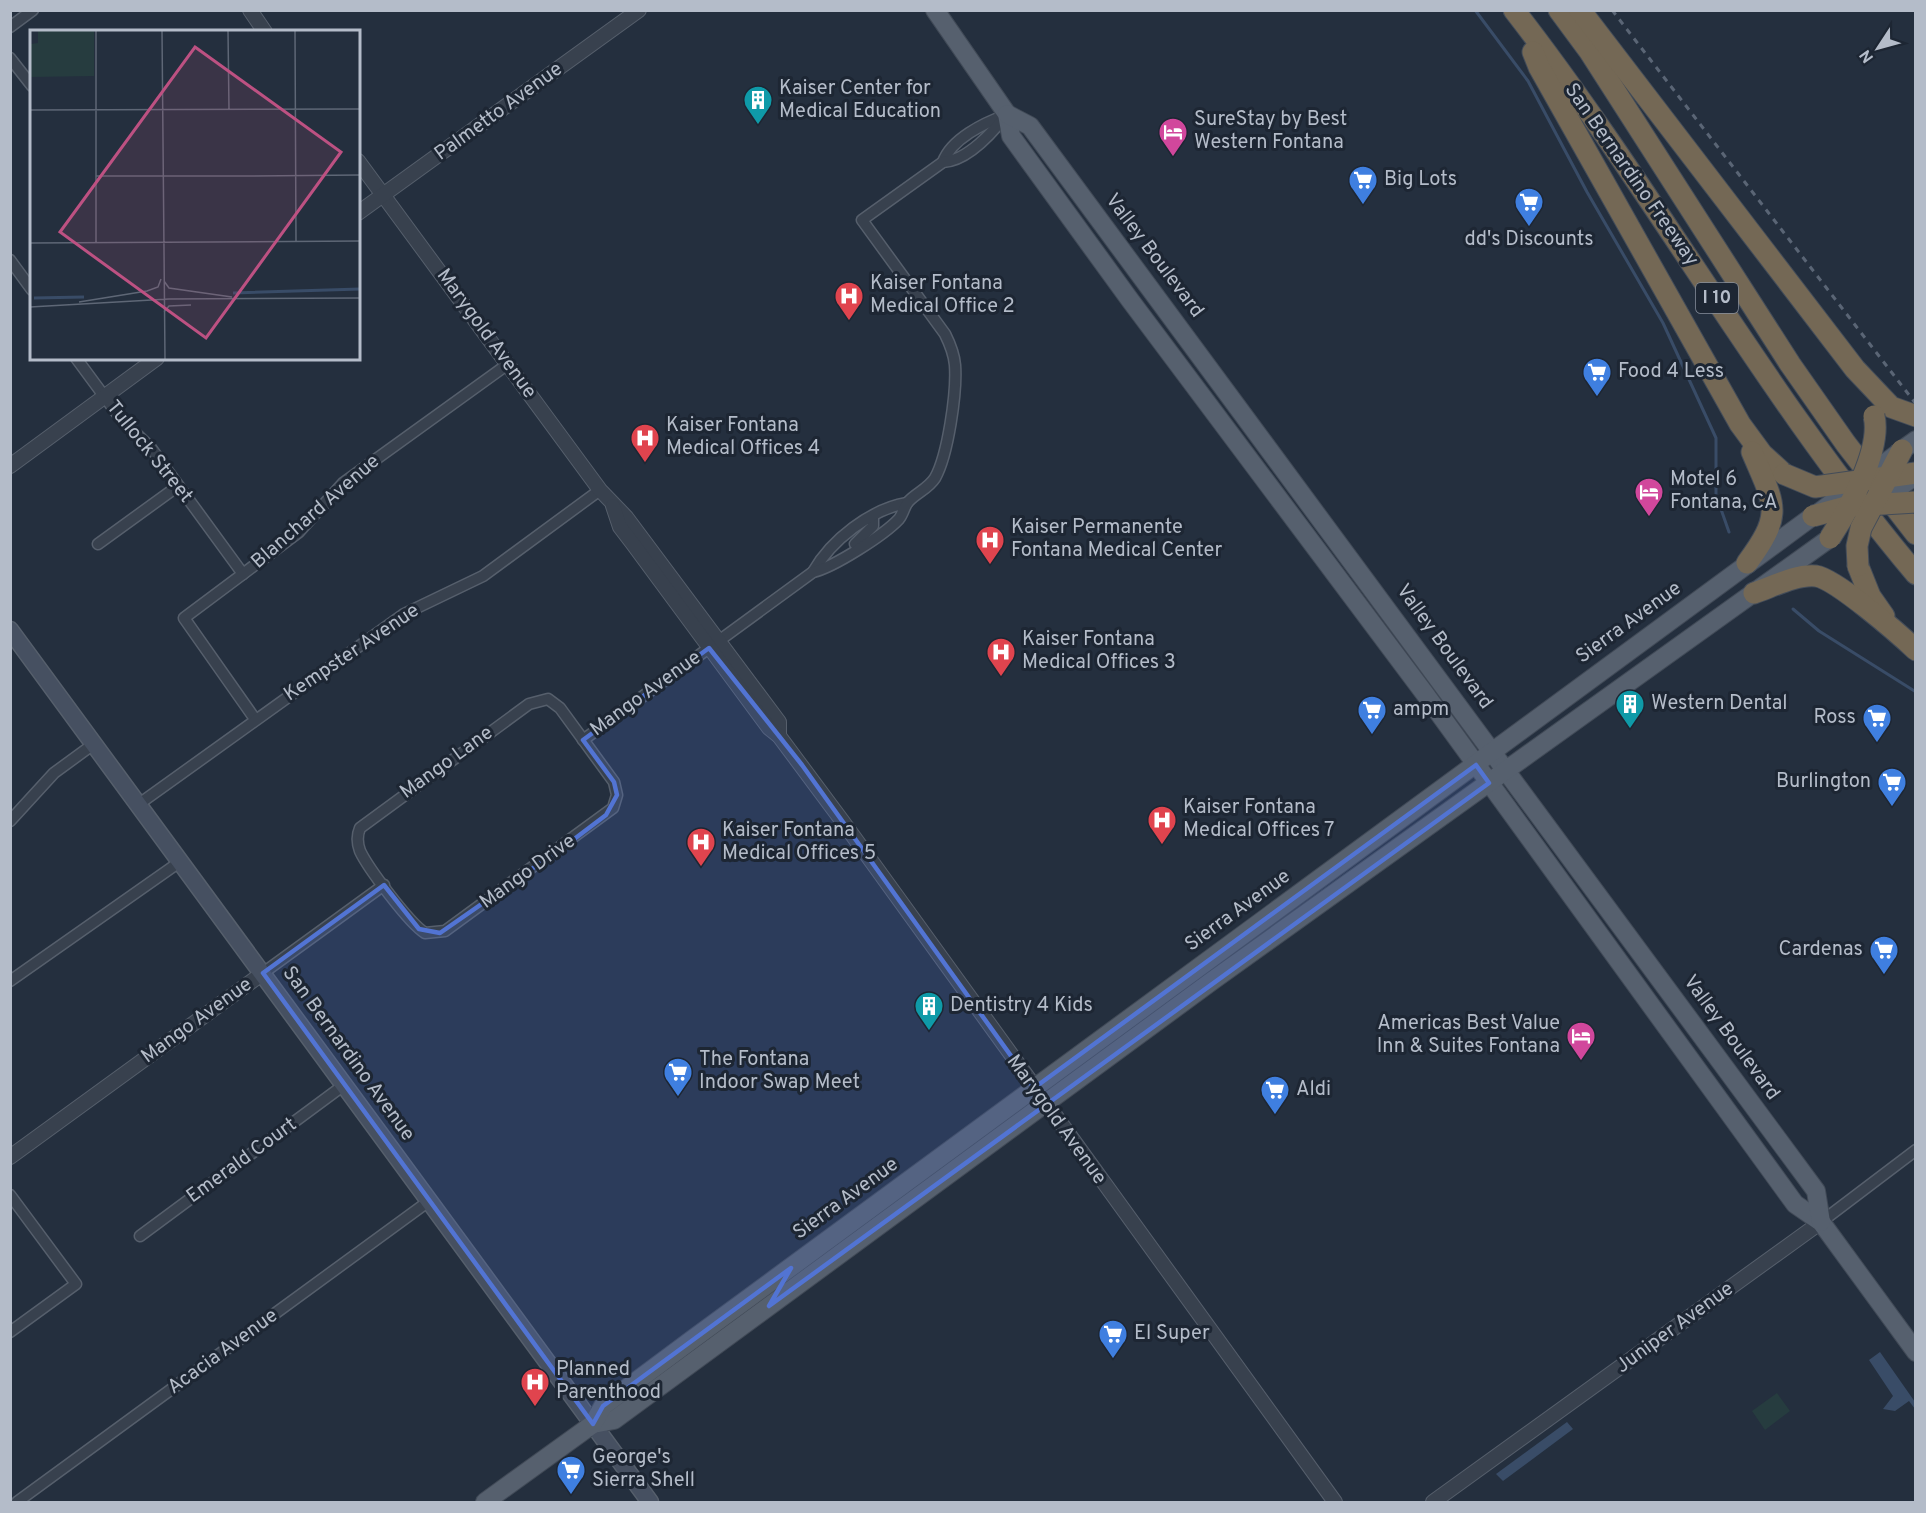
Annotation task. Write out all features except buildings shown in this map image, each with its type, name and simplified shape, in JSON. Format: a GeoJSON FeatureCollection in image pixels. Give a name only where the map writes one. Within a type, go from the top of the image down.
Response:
{"type":"FeatureCollection","features":[{"type":"Feature","properties":{"kind":"highway","name":"San Bernardino Freeway"},"geometry":{"type":"LineString","coordinates":[[1559,10],[1590,52],[1790,364],[1846,444],[1916,534]]}},
{"type":"Feature","properties":{"kind":"highway"},"geometry":{"type":"LineString","coordinates":[[1580,10],[1855,369],[1891,407],[1916,416]]}},
{"type":"Feature","properties":{"kind":"highway","name":"San Bernardino Freeway"},"geometry":{"type":"LineString","coordinates":[[1518,15],[1586,108],[1825,458],[1916,574]]}},
{"type":"Feature","properties":{"kind":"highway"},"geometry":{"type":"LineString","coordinates":[[1518,15],[1539,67],[1740,424],[1761,454],[1784,474],[1815,487],[1916,474]]}},
{"type":"Feature","properties":{"kind":"highway"},"geometry":{"type":"LineString","coordinates":[[1830,538],[1850,506],[1875,446],[1874,416],[1855,369]]}},
{"type":"Feature","properties":{"kind":"highway"},"geometry":{"type":"LineString","coordinates":[[1740,424],[1774,504],[1767,537],[1747,563]]}},
{"type":"Feature","properties":{"kind":"highway"},"geometry":{"type":"LineString","coordinates":[[1898,634],[1869,596],[1858,566],[1857,546],[1861,528],[1909,445]]}},
{"type":"Feature","properties":{"kind":"highway"},"geometry":{"type":"LineString","coordinates":[[1813,516],[1850,506],[1916,502]]}},
{"type":"Feature","properties":{"kind":"highway"},"geometry":{"type":"LineString","coordinates":[[1754,593],[1789,580],[1817,576],[1828,581],[1916,650]]}},
{"type":"Feature","properties":{"kind":"main road","name":"Valley Boulevard"},"geometry":{"type":"LineString","coordinates":[[935,10],[1007,114],[1011,136],[1152,330],[1476,765],[1795,1204],[1821,1222],[1916,1352]]}},
{"type":"Feature","properties":{"kind":"main road","name":"Valley Boulevard"},"geometry":{"type":"LineString","coordinates":[[1007,114],[1030,126],[1409,635],[1505,772],[1816,1191],[1821,1222]]}},
{"type":"Feature","properties":{"kind":"main road"},"geometry":{"type":"LineString","coordinates":[[1152,330],[1190,357],[1201,370],[1216,376]]}},
{"type":"Feature","properties":{"kind":"main road","name":"Sierra Avenue"},"geometry":{"type":"LineString","coordinates":[[485,1503],[593,1424],[603,1406],[1909,445]]}},
{"type":"Feature","properties":{"kind":"main road","name":"Sierra Avenue"},"geometry":{"type":"LineString","coordinates":[[593,1424],[614,1420],[1045,1104],[1916,474]]}},
{"type":"Feature","properties":{"kind":"main road","name":"San Bernardino Avenue"},"geometry":{"type":"LineString","coordinates":[[10,630],[650,1503]]}},
{"type":"Feature","properties":{"kind":"main road"},"geometry":{"type":"LineString","coordinates":[[769,1306],[786,1284],[841,1242],[837,1233]]}},
{"type":"Feature","properties":{"kind":"street"},"geometry":{"type":"LineString","coordinates":[[10,27],[33,10]]}},
{"type":"Feature","properties":{"kind":"street"},"geometry":{"type":"LineString","coordinates":[[250,10],[264,30]]}},
{"type":"Feature","properties":{"kind":"street","name":"Palmetto Avenue"},"geometry":{"type":"LineString","coordinates":[[360,212],[639,10]]}},
{"type":"Feature","properties":{"kind":"street"},"geometry":{"type":"LineString","coordinates":[[10,58],[30,84]]}},
{"type":"Feature","properties":{"kind":"street"},"geometry":{"type":"LineString","coordinates":[[813,572],[825,569],[855,551],[900,518],[907,503],[929,485],[939,467],[951,411],[955,370],[954,354],[945,334],[862,220],[943,162],[947,151],[985,123],[1007,114]]}},
{"type":"Feature","properties":{"kind":"street","name":"Marygold Avenue"},"geometry":{"type":"LineString","coordinates":[[360,165],[600,490],[613,507],[626,517],[779,736],[1335,1503]]}},
{"type":"Feature","properties":{"kind":"street"},"geometry":{"type":"LineString","coordinates":[[10,260],[30,287]]}},
{"type":"Feature","properties":{"kind":"street","name":"Tullock Street"},"geometry":{"type":"LineString","coordinates":[[77,360],[127,426],[151,448],[243,574]]}},
{"type":"Feature","properties":{"kind":"street"},"geometry":{"type":"LineString","coordinates":[[10,466],[154,360]]}},
{"type":"Feature","properties":{"kind":"street","name":"Blanchard Avenue"},"geometry":{"type":"LineString","coordinates":[[255,719],[183,618],[305,527],[343,483],[508,364]]}},
{"type":"Feature","properties":{"kind":"street"},"geometry":{"type":"LineString","coordinates":[[98,544],[178,486]]}},
{"type":"Feature","properties":{"kind":"street","name":"Kempster Avenue"},"geometry":{"type":"LineString","coordinates":[[139,804],[404,614],[483,576],[600,490]]}},
{"type":"Feature","properties":{"kind":"street"},"geometry":{"type":"LineString","coordinates":[[813,572],[836,543],[873,516],[891,506],[907,503]]}},
{"type":"Feature","properties":{"kind":"street","name":"Marygold Avenue"},"geometry":{"type":"LineString","coordinates":[[613,507],[620,527],[633,544],[650,558],[699,626],[715,644]]}},
{"type":"Feature","properties":{"kind":"street"},"geometry":{"type":"LineString","coordinates":[[855,551],[856,542],[873,526],[873,516]]}},
{"type":"Feature","properties":{"kind":"street","name":"Mango Avenue"},"geometry":{"type":"LineString","coordinates":[[583,740],[813,572]]}},
{"type":"Feature","properties":{"kind":"street","name":"Mango Lane"},"geometry":{"type":"LineString","coordinates":[[384,885],[360,850],[357,837],[363,824],[534,702],[548,699],[554,703],[583,740]]}},
{"type":"Feature","properties":{"kind":"street","name":"Mango Drive"},"geometry":{"type":"LineString","coordinates":[[384,885],[419,929],[430,934],[441,933],[568,843],[612,808],[617,795],[614,782],[583,740]]}},
{"type":"Feature","properties":{"kind":"street"},"geometry":{"type":"LineString","coordinates":[[10,821],[54,773],[94,743]]}},
{"type":"Feature","properties":{"kind":"street"},"geometry":{"type":"LineString","coordinates":[[10,981],[181,861]]}},
{"type":"Feature","properties":{"kind":"street","name":"Mango Avenue"},"geometry":{"type":"LineString","coordinates":[[10,1157],[384,885]]}},
{"type":"Feature","properties":{"kind":"street","name":"Emerald Court"},"geometry":{"type":"LineString","coordinates":[[140,1236],[344,1085]]}},
{"type":"Feature","properties":{"kind":"street","name":"Juniper Avenue"},"geometry":{"type":"LineString","coordinates":[[1433,1503],[1821,1222],[1916,1150]]}},
{"type":"Feature","properties":{"kind":"street"},"geometry":{"type":"LineString","coordinates":[[10,1194],[76,1284],[10,1332]]}},
{"type":"Feature","properties":{"kind":"street","name":"Acacia Avenue"},"geometry":{"type":"LineString","coordinates":[[18,1503],[429,1201]]}},
{"type":"Feature","properties":{"kind":"highlighted area"},"geometry":{"type":"Polygon","coordinates":[[[709,648],[802,765],[1034,1088],[1476,765],[1489,783],[769,1306],[791,1268],[603,1406],[593,1424],[263,973],[384,885],[419,929],[440,933],[569,843],[606,815],[617,795],[614,782],[583,740],[709,648]]]}},
{"type":"Feature","properties":{"kind":"green space"},"geometry":{"type":"Polygon","coordinates":[[[1777,1393],[1790,1411],[1765,1430],[1752,1411],[1777,1393]]]}},
{"type":"Feature","properties":{"kind":"water"},"geometry":{"type":"Polygon","coordinates":[[[1880,1352],[1915,1402],[1915,1409],[1909,1401],[1895,1411],[1883,1409],[1893,1396],[1869,1360],[1880,1352]]]}},
{"type":"Feature","properties":{"kind":"water"},"geometry":{"type":"Polygon","coordinates":[[[1567,1422],[1573,1429],[1503,1481],[1496,1474],[1567,1422]]]}},
{"type":"Feature","properties":{"kind":"waterway"},"geometry":{"type":"LineString","coordinates":[[1475,10],[1528,81],[1587,192],[1663,323],[1716,438],[1716,495],[1729,532]]}},
{"type":"Feature","properties":{"kind":"waterway"},"geometry":{"type":"LineString","coordinates":[[1793,609],[1819,631],[1916,692]]}},
{"type":"Feature","properties":{"kind":"railway"},"geometry":{"type":"LineString","coordinates":[[1612,10],[1916,404]]}},
{"type":"Feature","properties":{"kind":"place","name":"Kaiser Center for Medical Education"},"geometry":{"type":"Point","coordinates":[758,126]}},
{"type":"Feature","properties":{"kind":"place","name":"SureStay by Best Western Fontana"},"geometry":{"type":"Point","coordinates":[1173,158]}},
{"type":"Feature","properties":{"kind":"place","name":"Big Lots"},"geometry":{"type":"Point","coordinates":[1363,206]}},
{"type":"Feature","properties":{"kind":"place","name":"dd's Discounts"},"geometry":{"type":"Point","coordinates":[1529,228]}},
{"type":"Feature","properties":{"kind":"place","name":"Kaiser Fontana Medical Office 2"},"geometry":{"type":"Point","coordinates":[849,322]}},
{"type":"Feature","properties":{"kind":"place","name":"Food 4 Less"},"geometry":{"type":"Point","coordinates":[1597,398]}},
{"type":"Feature","properties":{"kind":"place","name":"Kaiser Fontana Medical Offices 4"},"geometry":{"type":"Point","coordinates":[645,464]}},
{"type":"Feature","properties":{"kind":"place","name":"Motel 6 Fontana, CA"},"geometry":{"type":"Point","coordinates":[1649,518]}},
{"type":"Feature","properties":{"kind":"place","name":"Kaiser Permanente Fontana Medical Center"},"geometry":{"type":"Point","coordinates":[990,566]}},
{"type":"Feature","properties":{"kind":"place","name":"Kaiser Fontana Medical Offices 3"},"geometry":{"type":"Point","coordinates":[1001,678]}},
{"type":"Feature","properties":{"kind":"place","name":"Western Dental"},"geometry":{"type":"Point","coordinates":[1630,730]}},
{"type":"Feature","properties":{"kind":"place","name":"ampm"},"geometry":{"type":"Point","coordinates":[1372,736]}},
{"type":"Feature","properties":{"kind":"place","name":"Ross"},"geometry":{"type":"Point","coordinates":[1877,744]}},
{"type":"Feature","properties":{"kind":"place","name":"Burlington"},"geometry":{"type":"Point","coordinates":[1892,808]}},
{"type":"Feature","properties":{"kind":"place","name":"Kaiser Fontana Medical Offices 7"},"geometry":{"type":"Point","coordinates":[1162,846]}},
{"type":"Feature","properties":{"kind":"place","name":"Kaiser Fontana Medical Offices 5"},"geometry":{"type":"Point","coordinates":[701,868]}},
{"type":"Feature","properties":{"kind":"place","name":"Cardenas"},"geometry":{"type":"Point","coordinates":[1884,976]}},
{"type":"Feature","properties":{"kind":"place","name":"Dentistry 4 Kids"},"geometry":{"type":"Point","coordinates":[929,1032]}},
{"type":"Feature","properties":{"kind":"place","name":"Americas Best Value Inn & Suites Fontana"},"geometry":{"type":"Point","coordinates":[1581,1062]}},
{"type":"Feature","properties":{"kind":"place","name":"The Fontana Indoor Swap Meet"},"geometry":{"type":"Point","coordinates":[678,1098]}},
{"type":"Feature","properties":{"kind":"place","name":"Aldi"},"geometry":{"type":"Point","coordinates":[1275,1116]}},
{"type":"Feature","properties":{"kind":"place","name":"El Super"},"geometry":{"type":"Point","coordinates":[1113,1360]}},
{"type":"Feature","properties":{"kind":"place","name":"Planned Parenthood"},"geometry":{"type":"Point","coordinates":[535,1408]}},
{"type":"Feature","properties":{"kind":"place","name":"George's Sierra Shell"},"geometry":{"type":"Point","coordinates":[571,1496]}}]}
